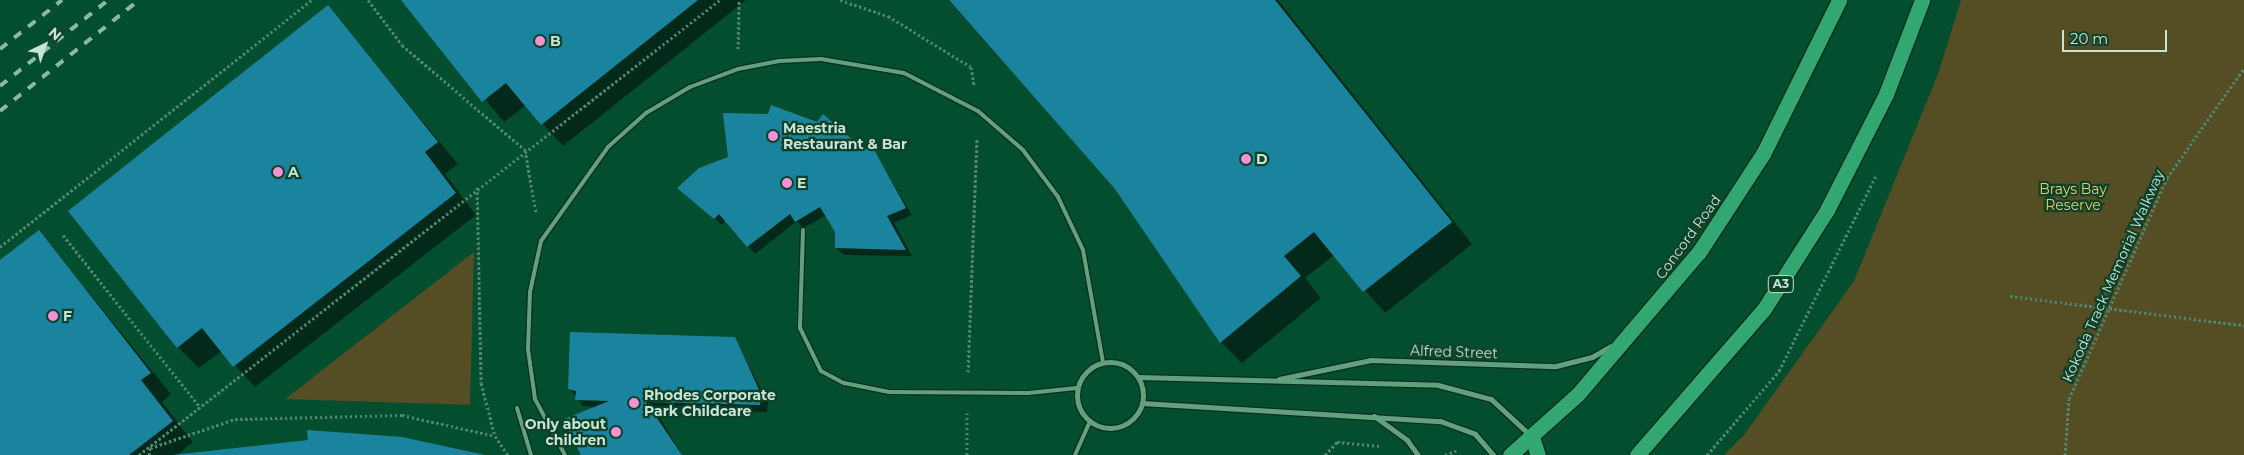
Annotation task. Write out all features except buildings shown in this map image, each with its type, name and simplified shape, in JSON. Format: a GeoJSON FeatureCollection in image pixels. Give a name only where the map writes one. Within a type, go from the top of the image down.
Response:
{"type":"FeatureCollection","features":[{"type":"Feature","properties":{"kind":"highway","name":"Concord Road"},"geometry":{"type":"LineString","coordinates":[[1510,455],[1532,437],[1632,333],[1733,203],[1790,105],[1839,0]]}},
{"type":"Feature","properties":{"kind":"highway","name":"A3"},"geometry":{"type":"LineString","coordinates":[[1637,455],[1764,309],[1827,210],[1886,94],[1922,0]]}},
{"type":"Feature","properties":{"kind":"highway"},"geometry":{"type":"LineString","coordinates":[[1532,437],[1538,455]]}},
{"type":"Feature","properties":{"kind":"street","name":"Alfred Street"},"geometry":{"type":"LineString","coordinates":[[1268,381],[1371,360],[1571,364],[1632,333]]}},
{"type":"Feature","properties":{"kind":"street"},"geometry":{"type":"LineString","coordinates":[[1103,362],[1120,363],[1138,377],[1142,402],[1136,416],[1122,426],[1105,427],[1090,421],[1079,407],[1078,388],[1088,370],[1103,362]]}},
{"type":"Feature","properties":{"kind":"street","name":"Alfred Street"},"geometry":{"type":"LineString","coordinates":[[1138,377],[1268,381],[1388,381],[1447,387],[1491,400],[1532,437]]}},
{"type":"Feature","properties":{"kind":"street"},"geometry":{"type":"LineString","coordinates":[[1142,402],[1374,416],[1461,426],[1493,455]]}},
{"type":"Feature","properties":{"kind":"street"},"geometry":{"type":"LineString","coordinates":[[1374,416],[1407,440],[1418,455]]}},
{"type":"Feature","properties":{"kind":"lane"},"geometry":{"type":"LineString","coordinates":[[565,455],[535,399],[528,349],[530,292],[541,241],[608,147],[646,113],[690,87],[738,69],[812,59],[863,63],[904,73],[978,111],[1023,150],[1058,197],[1083,250],[1103,362]]}},
{"type":"Feature","properties":{"kind":"lane"},"geometry":{"type":"LineString","coordinates":[[803,230],[800,328],[821,371],[844,383],[889,392],[1028,393],[1078,388]]}},
{"type":"Feature","properties":{"kind":"lane"},"geometry":{"type":"LineString","coordinates":[[517,408],[531,455]]}},
{"type":"Feature","properties":{"kind":"lane"},"geometry":{"type":"LineString","coordinates":[[1075,455],[1090,421]]}},
{"type":"Feature","properties":{"kind":"path"},"geometry":{"type":"LineString","coordinates":[[0,247],[312,0]]}},
{"type":"Feature","properties":{"kind":"path"},"geometry":{"type":"LineString","coordinates":[[368,0],[402,45],[525,150],[541,241]]}},
{"type":"Feature","properties":{"kind":"path"},"geometry":{"type":"LineString","coordinates":[[139,455],[477,187],[720,0]]}},
{"type":"Feature","properties":{"kind":"path"},"geometry":{"type":"LineString","coordinates":[[738,69],[739,0]]}},
{"type":"Feature","properties":{"kind":"path"},"geometry":{"type":"LineString","coordinates":[[840,0],[888,16],[971,67],[978,111],[967,392],[967,455]]}},
{"type":"Feature","properties":{"kind":"path","name":"Kokoda Track Memorial Walkway"},"geometry":{"type":"LineString","coordinates":[[2065,455],[2069,399],[2107,308],[2167,178],[2244,68]]}},
{"type":"Feature","properties":{"kind":"path"},"geometry":{"type":"LineString","coordinates":[[477,187],[480,382],[495,436],[509,455]]}},
{"type":"Feature","properties":{"kind":"path"},"geometry":{"type":"LineString","coordinates":[[64,235],[200,407]]}},
{"type":"Feature","properties":{"kind":"path"},"geometry":{"type":"LineString","coordinates":[[2010,296],[2244,324]]}},
{"type":"Feature","properties":{"kind":"path"},"geometry":{"type":"LineString","coordinates":[[150,448],[235,419],[302,416],[402,415],[495,436]]}},
{"type":"Feature","properties":{"kind":"path"},"geometry":{"type":"LineString","coordinates":[[1325,455],[1337,442],[1386,446]]}},
{"type":"Feature","properties":{"kind":"path"},"geometry":{"type":"LineString","coordinates":[[150,448],[150,455]]}},
{"type":"Feature","properties":{"kind":"path"},"geometry":{"type":"LineString","coordinates":[[1445,455],[1457,450]]}},
{"type":"Feature","properties":{"kind":"green space","name":"Brays Bay Reserve"},"geometry":{"type":"Polygon","coordinates":[[[1961,0],[2244,0],[2244,455],[1724,455],[1744,435],[1854,281],[1938,74],[1961,0]]]}},
{"type":"Feature","properties":{"kind":"green space"},"geometry":{"type":"Polygon","coordinates":[[[474,252],[470,405],[285,399],[474,252]]]}},
{"type":"Feature","properties":{"kind":"railway"},"geometry":{"type":"LineString","coordinates":[[0,49],[62,0]]}},
{"type":"Feature","properties":{"kind":"railway"},"geometry":{"type":"LineString","coordinates":[[0,86],[108,0]]}},
{"type":"Feature","properties":{"kind":"railway"},"geometry":{"type":"LineString","coordinates":[[0,111],[139,0]]}},
{"type":"Feature","properties":{"kind":"place","name":"B"},"geometry":{"type":"Point","coordinates":[540,41]}},
{"type":"Feature","properties":{"kind":"place","name":"Maestria Restaurant & Bar"},"geometry":{"type":"Point","coordinates":[773,136]}},
{"type":"Feature","properties":{"kind":"place","name":"D"},"geometry":{"type":"Point","coordinates":[1246,159]}},
{"type":"Feature","properties":{"kind":"place","name":"A"},"geometry":{"type":"Point","coordinates":[278,172]}},
{"type":"Feature","properties":{"kind":"place","name":"E"},"geometry":{"type":"Point","coordinates":[787,183]}},
{"type":"Feature","properties":{"kind":"place","name":"F"},"geometry":{"type":"Point","coordinates":[53,316]}},
{"type":"Feature","properties":{"kind":"place","name":"Rhodes Corporate Park Childcare"},"geometry":{"type":"Point","coordinates":[634,403]}},
{"type":"Feature","properties":{"kind":"place","name":"Only about children"},"geometry":{"type":"Point","coordinates":[616,432]}}]}
